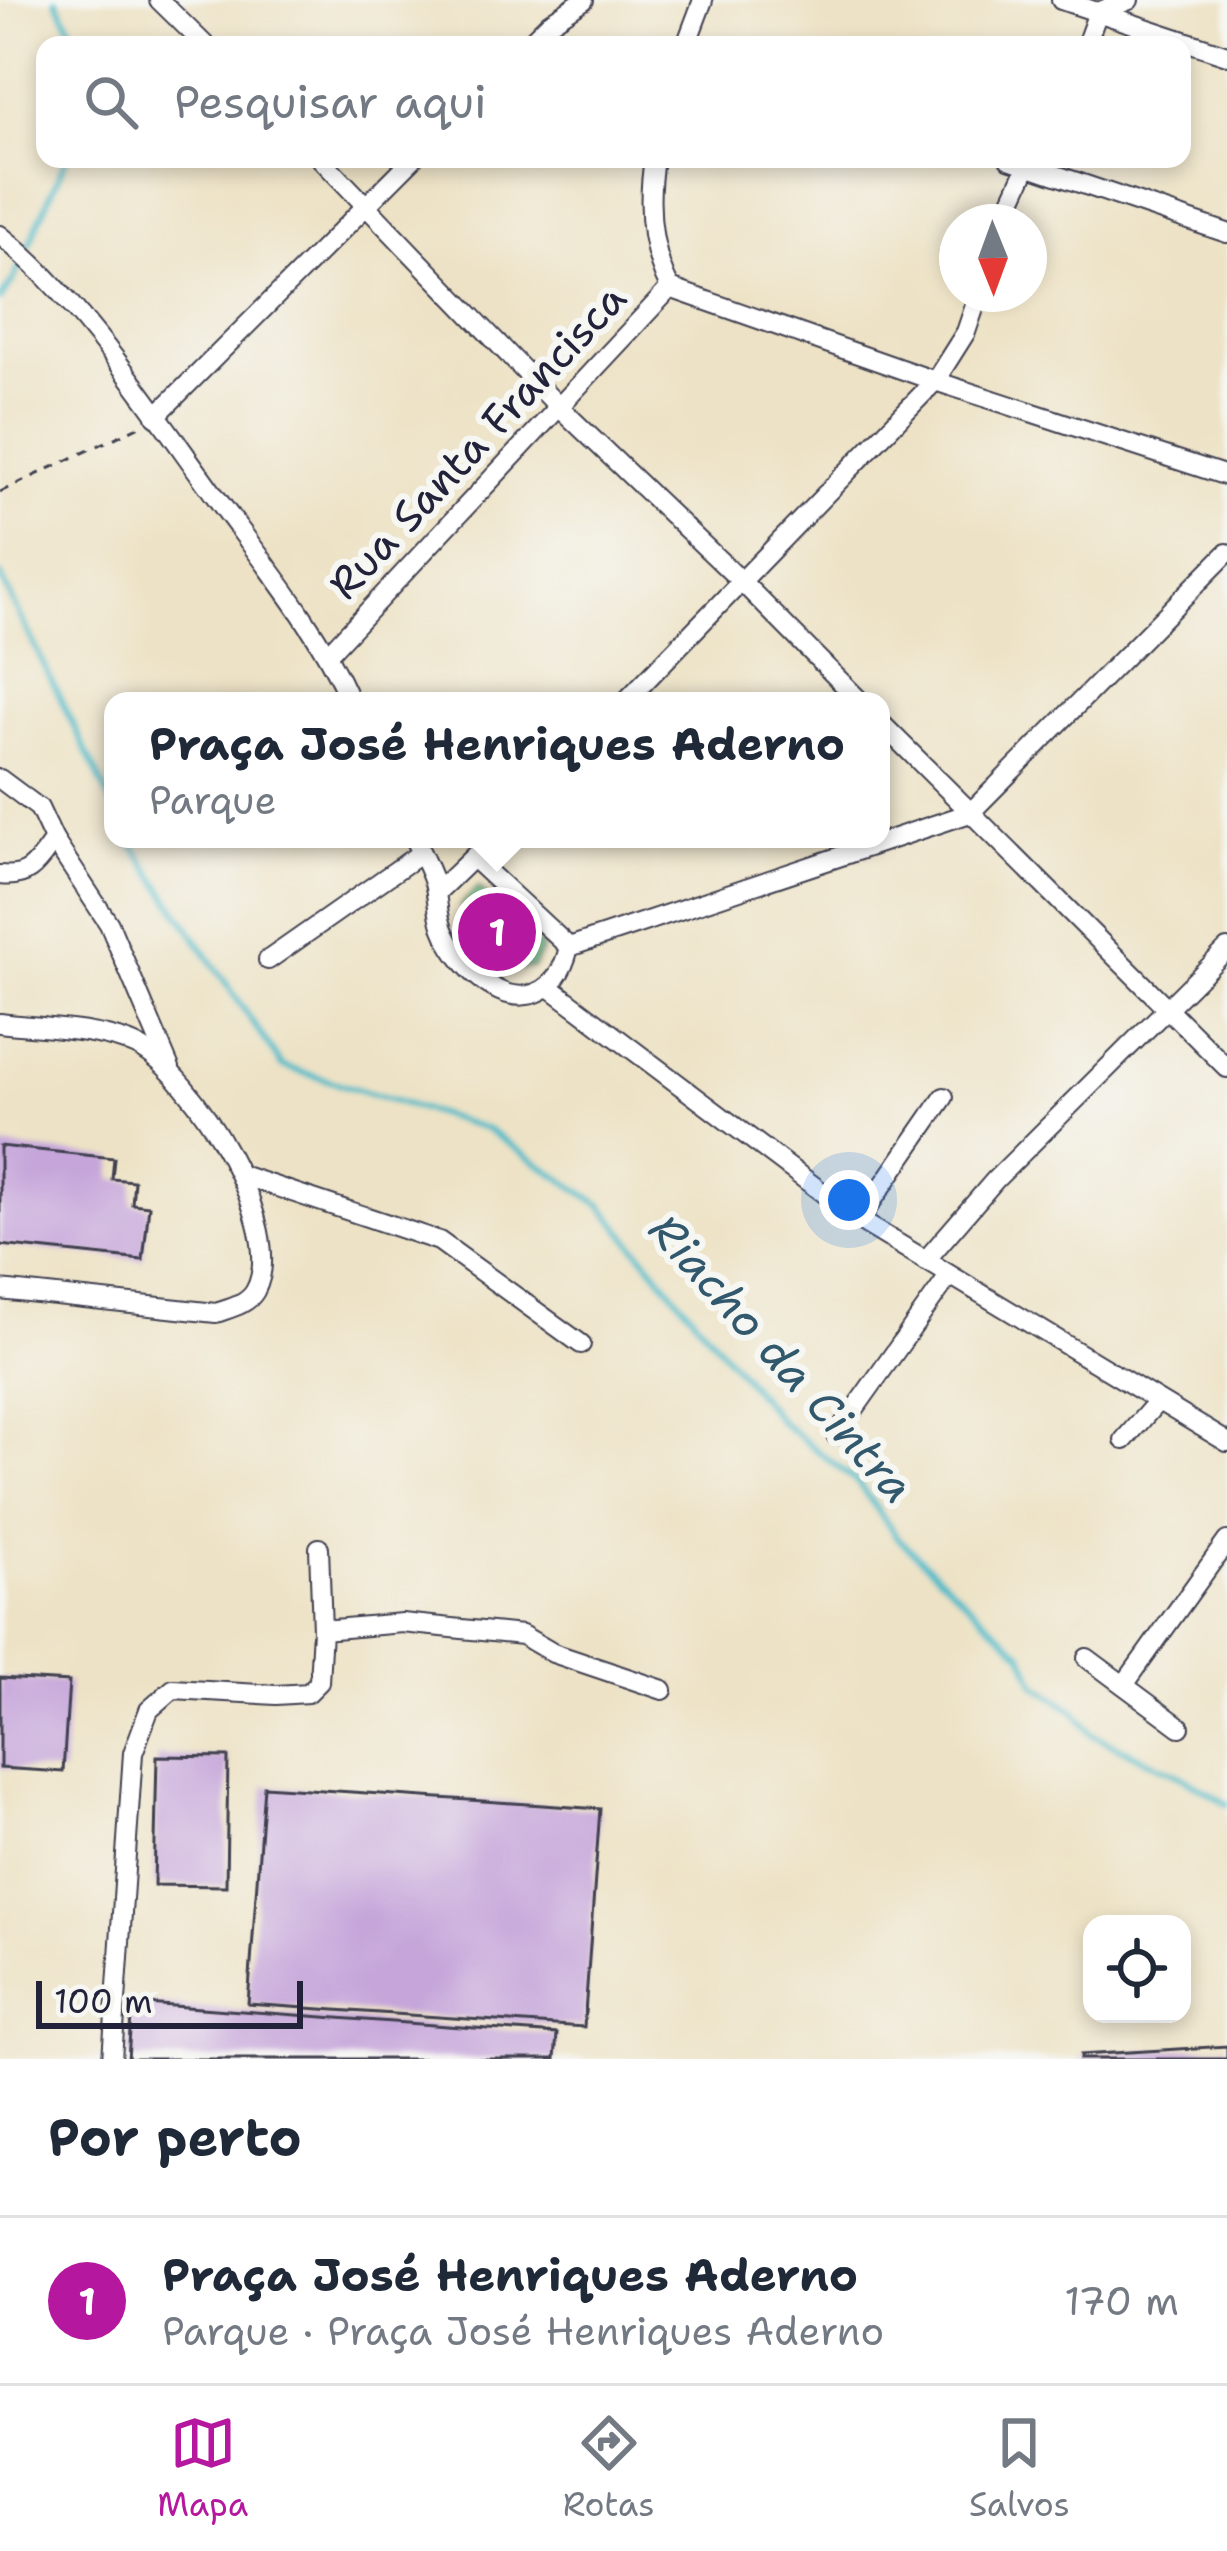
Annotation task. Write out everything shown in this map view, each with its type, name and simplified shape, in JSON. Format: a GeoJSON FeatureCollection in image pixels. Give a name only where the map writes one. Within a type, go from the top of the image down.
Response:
{"type":"FeatureCollection","features":[{"type":"Feature","properties":{"kind":"street"},"geometry":{"type":"LineString","coordinates":[[159,0],[196,36]]}},
{"type":"Feature","properties":{"kind":"street"},"geometry":{"type":"LineString","coordinates":[[549,23],[550,0]]}},
{"type":"Feature","properties":{"kind":"street"},"geometry":{"type":"LineString","coordinates":[[536,36],[584,0]]}},
{"type":"Feature","properties":{"kind":"street"},"geometry":{"type":"LineString","coordinates":[[690,36],[704,0]]}},
{"type":"Feature","properties":{"kind":"street"},"geometry":{"type":"LineString","coordinates":[[1061,0],[1170,36]]}},
{"type":"Feature","properties":{"kind":"street"},"geometry":{"type":"LineString","coordinates":[[1089,36],[1098,12],[1129,0]]}},
{"type":"Feature","properties":{"kind":"street"},"geometry":{"type":"LineString","coordinates":[[1191,43],[1227,55]]}},
{"type":"Feature","properties":{"kind":"street"},"geometry":{"type":"LineString","coordinates":[[330,168],[557,405],[851,692]]}},
{"type":"Feature","properties":{"kind":"street"},"geometry":{"type":"LineString","coordinates":[[157,417],[404,168]]}},
{"type":"Feature","properties":{"kind":"street"},"geometry":{"type":"LineString","coordinates":[[654,168],[656,260],[670,288]]}},
{"type":"Feature","properties":{"kind":"street"},"geometry":{"type":"LineString","coordinates":[[1013,204],[1036,168]]}},
{"type":"Feature","properties":{"kind":"street"},"geometry":{"type":"LineString","coordinates":[[1046,168],[1227,232]]}},
{"type":"Feature","properties":{"kind":"street"},"geometry":{"type":"LineString","coordinates":[[8,241],[53,285],[157,417],[329,653],[346,692]]}},
{"type":"Feature","properties":{"kind":"street","name":"Rua Santa Francisca"},"geometry":{"type":"LineString","coordinates":[[329,653],[670,288],[1227,476]]}},
{"type":"Feature","properties":{"kind":"street"},"geometry":{"type":"LineString","coordinates":[[635,692],[935,381],[966,332],[973,312]]}},
{"type":"Feature","properties":{"kind":"street"},"geometry":{"type":"LineString","coordinates":[[890,840],[970,813],[1227,553]]}},
{"type":"Feature","properties":{"kind":"street"},"geometry":{"type":"LineString","coordinates":[[890,732],[1227,1067]]}},
{"type":"Feature","properties":{"kind":"street"},"geometry":{"type":"LineString","coordinates":[[0,779],[39,808],[54,840],[109,924],[171,1072],[241,1175],[262,1262],[257,1288],[242,1304],[216,1313],[0,1290]]}},
{"type":"Feature","properties":{"kind":"street"},"geometry":{"type":"LineString","coordinates":[[0,875],[27,873],[54,840]]}},
{"type":"Feature","properties":{"kind":"street"},"geometry":{"type":"LineString","coordinates":[[268,960],[414,848]]}},
{"type":"Feature","properties":{"kind":"street"},"geometry":{"type":"LineString","coordinates":[[418,848],[436,893],[443,931],[497,991],[525,996],[548,986],[568,947]]}},
{"type":"Feature","properties":{"kind":"street"},"geometry":{"type":"LineString","coordinates":[[436,893],[483,848]]}},
{"type":"Feature","properties":{"kind":"street"},"geometry":{"type":"LineString","coordinates":[[568,947],[865,848]]}},
{"type":"Feature","properties":{"kind":"street"},"geometry":{"type":"LineString","coordinates":[[473,858],[568,947]]}},
{"type":"Feature","properties":{"kind":"street"},"geometry":{"type":"LineString","coordinates":[[925,1262],[994,1180],[1227,949]]}},
{"type":"Feature","properties":{"kind":"street"},"geometry":{"type":"LineString","coordinates":[[548,986],[859,1220],[1227,1442]]}},
{"type":"Feature","properties":{"kind":"street"},"geometry":{"type":"LineString","coordinates":[[0,1023],[135,1044],[171,1072]]}},
{"type":"Feature","properties":{"kind":"street"},"geometry":{"type":"LineString","coordinates":[[859,1220],[944,1097]]}},
{"type":"Feature","properties":{"kind":"street"},"geometry":{"type":"LineString","coordinates":[[241,1175],[439,1241],[580,1344]]}},
{"type":"Feature","properties":{"kind":"street"},"geometry":{"type":"LineString","coordinates":[[836,1435],[949,1276]]}},
{"type":"Feature","properties":{"kind":"street"},"geometry":{"type":"LineString","coordinates":[[1124,1440],[1158,1401]]}},
{"type":"Feature","properties":{"kind":"street"},"geometry":{"type":"LineString","coordinates":[[1124,1685],[1227,1541]]}},
{"type":"Feature","properties":{"kind":"street"},"geometry":{"type":"LineString","coordinates":[[112,2059],[133,1753],[148,1709],[172,1689],[308,1694],[319,1682],[319,1548]]}},
{"type":"Feature","properties":{"kind":"street"},"geometry":{"type":"LineString","coordinates":[[322,1630],[402,1623],[522,1635],[553,1654],[663,1690]]}},
{"type":"Feature","properties":{"kind":"street"},"geometry":{"type":"LineString","coordinates":[[1087,1658],[1180,1727]]}},
{"type":"Feature","properties":{"kind":"path"},"geometry":{"type":"LineString","coordinates":[[0,492],[157,417]]}},
{"type":"Feature","properties":{"kind":"green space"},"geometry":{"type":"Polygon","coordinates":[[[478,888],[542,949],[533,967],[509,970],[473,936],[461,906],[478,888]]]}},
{"type":"Feature","properties":{"kind":"building"},"geometry":{"type":"Polygon","coordinates":[[[0,1146],[114,1158],[112,1179],[134,1181],[132,1204],[149,1206],[143,1260],[0,1245],[0,1146]]]}},
{"type":"Feature","properties":{"kind":"building"},"geometry":{"type":"Polygon","coordinates":[[[0,1678],[69,1682],[63,1772],[0,1768],[0,1678]]]}},
{"type":"Feature","properties":{"kind":"building"},"geometry":{"type":"Polygon","coordinates":[[[157,1756],[228,1757],[226,1886],[154,1885],[157,1756]]]}},
{"type":"Feature","properties":{"kind":"building"},"geometry":{"type":"Polygon","coordinates":[[[264,1786],[600,1809],[584,2027],[248,2004],[264,1786]]]}},
{"type":"Feature","properties":{"kind":"building"},"geometry":{"type":"Polygon","coordinates":[[[132,2003],[557,2034],[555,2059],[128,2059],[132,2003]]]}},
{"type":"Feature","properties":{"kind":"building"},"geometry":{"type":"Polygon","coordinates":[[[1227,2046],[1227,2059],[1081,2059],[1081,2055],[1227,2046]]]}},
{"type":"Feature","properties":{"kind":"waterway","name":"Riacho da Cintra"},"geometry":{"type":"LineString","coordinates":[[56,0],[73,36]]}},
{"type":"Feature","properties":{"kind":"waterway","name":"Riacho da Cintra"},"geometry":{"type":"LineString","coordinates":[[0,300],[14,279],[62,168]]}},
{"type":"Feature","properties":{"kind":"waterway","name":"Riacho da Cintra"},"geometry":{"type":"LineString","coordinates":[[0,575],[104,788]]}},
{"type":"Feature","properties":{"kind":"waterway","name":"Riacho da Cintra"},"geometry":{"type":"LineString","coordinates":[[135,848],[282,1066],[486,1129],[601,1205],[780,1421],[858,1483],[896,1536],[1023,1654],[1036,1685],[1074,1710],[1093,1735],[1183,1777],[1227,1804]]}},
{"type":"Feature","properties":{"kind":"place","name":"Praça José Henriques Aderno"},"geometry":{"type":"Point","coordinates":[497,932]}}]}
